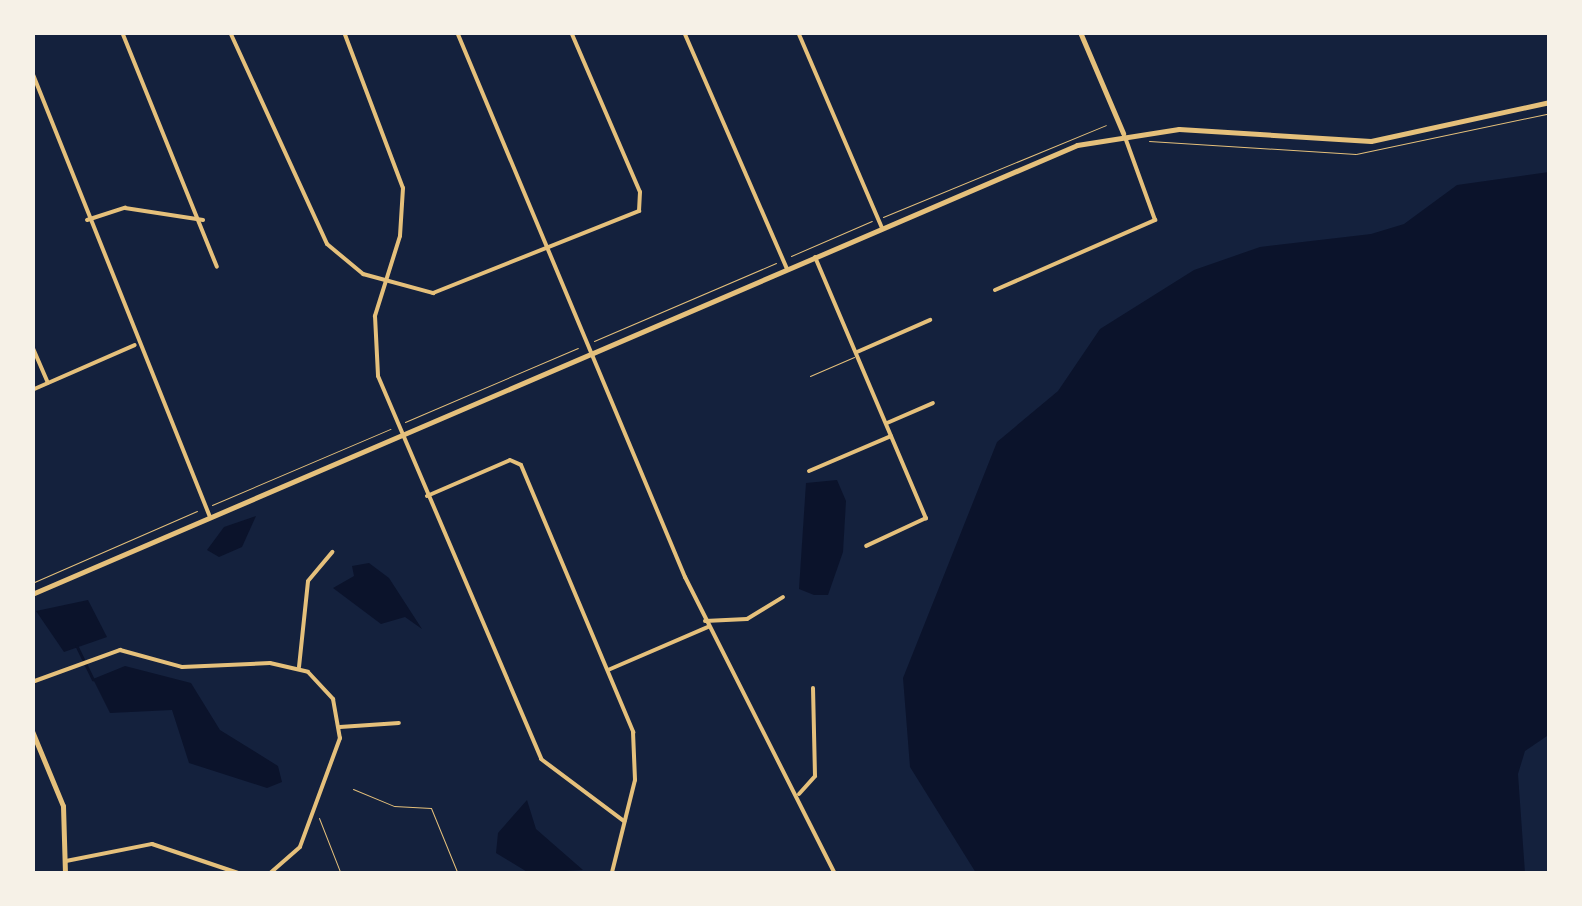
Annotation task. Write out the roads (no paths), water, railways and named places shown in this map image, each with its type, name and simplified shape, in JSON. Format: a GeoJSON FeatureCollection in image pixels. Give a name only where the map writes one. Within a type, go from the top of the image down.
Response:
{"type":"FeatureCollection","features":[{"type":"Feature","properties":{"kind":"main road"},"geometry":{"type":"LineString","coordinates":[[1080,32],[1123,133]]}},
{"type":"Feature","properties":{"kind":"main road"},"geometry":{"type":"LineString","coordinates":[[32,594],[882,228],[1123,133],[1371,141],[1550,102]]}},
{"type":"Feature","properties":{"kind":"main road"},"geometry":{"type":"LineString","coordinates":[[32,731],[63,806],[65,874]]}},
{"type":"Feature","properties":{"kind":"street"},"geometry":{"type":"LineString","coordinates":[[122,32],[203,220],[216,267]]}},
{"type":"Feature","properties":{"kind":"street"},"geometry":{"type":"LineString","coordinates":[[230,32],[319,233],[346,263],[385,283],[446,292],[547,252],[642,206],[571,32]]}},
{"type":"Feature","properties":{"kind":"street"},"geometry":{"type":"LineString","coordinates":[[344,32],[401,174],[403,219],[373,346],[401,435],[540,759],[624,821]]}},
{"type":"Feature","properties":{"kind":"street"},"geometry":{"type":"LineString","coordinates":[[457,32],[707,624],[800,794],[835,874]]}},
{"type":"Feature","properties":{"kind":"street"},"geometry":{"type":"LineString","coordinates":[[684,32],[787,269]]}},
{"type":"Feature","properties":{"kind":"street"},"geometry":{"type":"LineString","coordinates":[[798,32],[882,228]]}},
{"type":"Feature","properties":{"kind":"street"},"geometry":{"type":"LineString","coordinates":[[32,72],[135,346],[210,518]]}},
{"type":"Feature","properties":{"kind":"street"},"geometry":{"type":"LineString","coordinates":[[994,290],[1155,220],[1123,133]]}},
{"type":"Feature","properties":{"kind":"street"},"geometry":{"type":"LineString","coordinates":[[87,220],[125,208],[203,220]]}},
{"type":"Feature","properties":{"kind":"street"},"geometry":{"type":"LineString","coordinates":[[814,257],[926,518],[866,546]]}},
{"type":"Feature","properties":{"kind":"street"},"geometry":{"type":"LineString","coordinates":[[856,354],[930,320]]}},
{"type":"Feature","properties":{"kind":"street"},"geometry":{"type":"LineString","coordinates":[[32,346],[48,383]]}},
{"type":"Feature","properties":{"kind":"street"},"geometry":{"type":"LineString","coordinates":[[32,390],[135,346]]}},
{"type":"Feature","properties":{"kind":"street"},"geometry":{"type":"LineString","coordinates":[[886,424],[934,402]]}},
{"type":"Feature","properties":{"kind":"street"},"geometry":{"type":"LineString","coordinates":[[810,471],[892,436]]}},
{"type":"Feature","properties":{"kind":"street"},"geometry":{"type":"LineString","coordinates":[[427,496],[519,462],[608,670],[635,746],[624,821],[611,873]]}},
{"type":"Feature","properties":{"kind":"street"},"geometry":{"type":"LineString","coordinates":[[299,668],[308,580],[332,552]]}},
{"type":"Feature","properties":{"kind":"street"},"geometry":{"type":"LineString","coordinates":[[608,670],[707,624],[747,620],[783,597]]}},
{"type":"Feature","properties":{"kind":"street"},"geometry":{"type":"LineString","coordinates":[[32,682],[120,650],[182,667],[299,668],[333,699],[340,727],[296,855],[268,874]]}},
{"type":"Feature","properties":{"kind":"street"},"geometry":{"type":"LineString","coordinates":[[800,794],[815,776],[813,688]]}},
{"type":"Feature","properties":{"kind":"street"},"geometry":{"type":"LineString","coordinates":[[340,727],[399,723]]}},
{"type":"Feature","properties":{"kind":"street"},"geometry":{"type":"LineString","coordinates":[[66,861],[152,844],[240,874]]}},
{"type":"Feature","properties":{"kind":"lane"},"geometry":{"type":"LineString","coordinates":[[810,376],[856,354]]}},
{"type":"Feature","properties":{"kind":"water"},"geometry":{"type":"Polygon","coordinates":[[[1549,172],[1550,734],[1525,751],[1518,774],[1525,873],[976,873],[910,767],[903,678],[997,442],[1058,391],[1100,329],[1194,270],[1260,247],[1371,234],[1404,224],[1457,185],[1549,172]]]}},
{"type":"Feature","properties":{"kind":"water"},"geometry":{"type":"Polygon","coordinates":[[[837,480],[846,501],[843,552],[828,595],[814,595],[799,589],[806,483],[837,480]]]}},
{"type":"Feature","properties":{"kind":"water"},"geometry":{"type":"Polygon","coordinates":[[[256,516],[242,547],[219,557],[207,550],[224,527],[256,516]]]}},
{"type":"Feature","properties":{"kind":"water"},"geometry":{"type":"Polygon","coordinates":[[[369,563],[389,578],[422,629],[405,617],[381,624],[333,588],[354,576],[352,566],[369,563]]]}},
{"type":"Feature","properties":{"kind":"water"},"geometry":{"type":"Polygon","coordinates":[[[88,600],[107,637],[64,652],[36,611],[88,600]]]}},
{"type":"Feature","properties":{"kind":"water"},"geometry":{"type":"Polygon","coordinates":[[[125,666],[191,683],[220,730],[278,766],[282,782],[267,788],[189,763],[172,710],[110,713],[93,679],[125,666]]]}},
{"type":"Feature","properties":{"kind":"water"},"geometry":{"type":"Polygon","coordinates":[[[527,800],[536,829],[583,870],[529,873],[496,853],[498,833],[527,800]]]}},
{"type":"Feature","properties":{"kind":"waterway"},"geometry":{"type":"LineString","coordinates":[[77,646],[93,679]]}}]}
